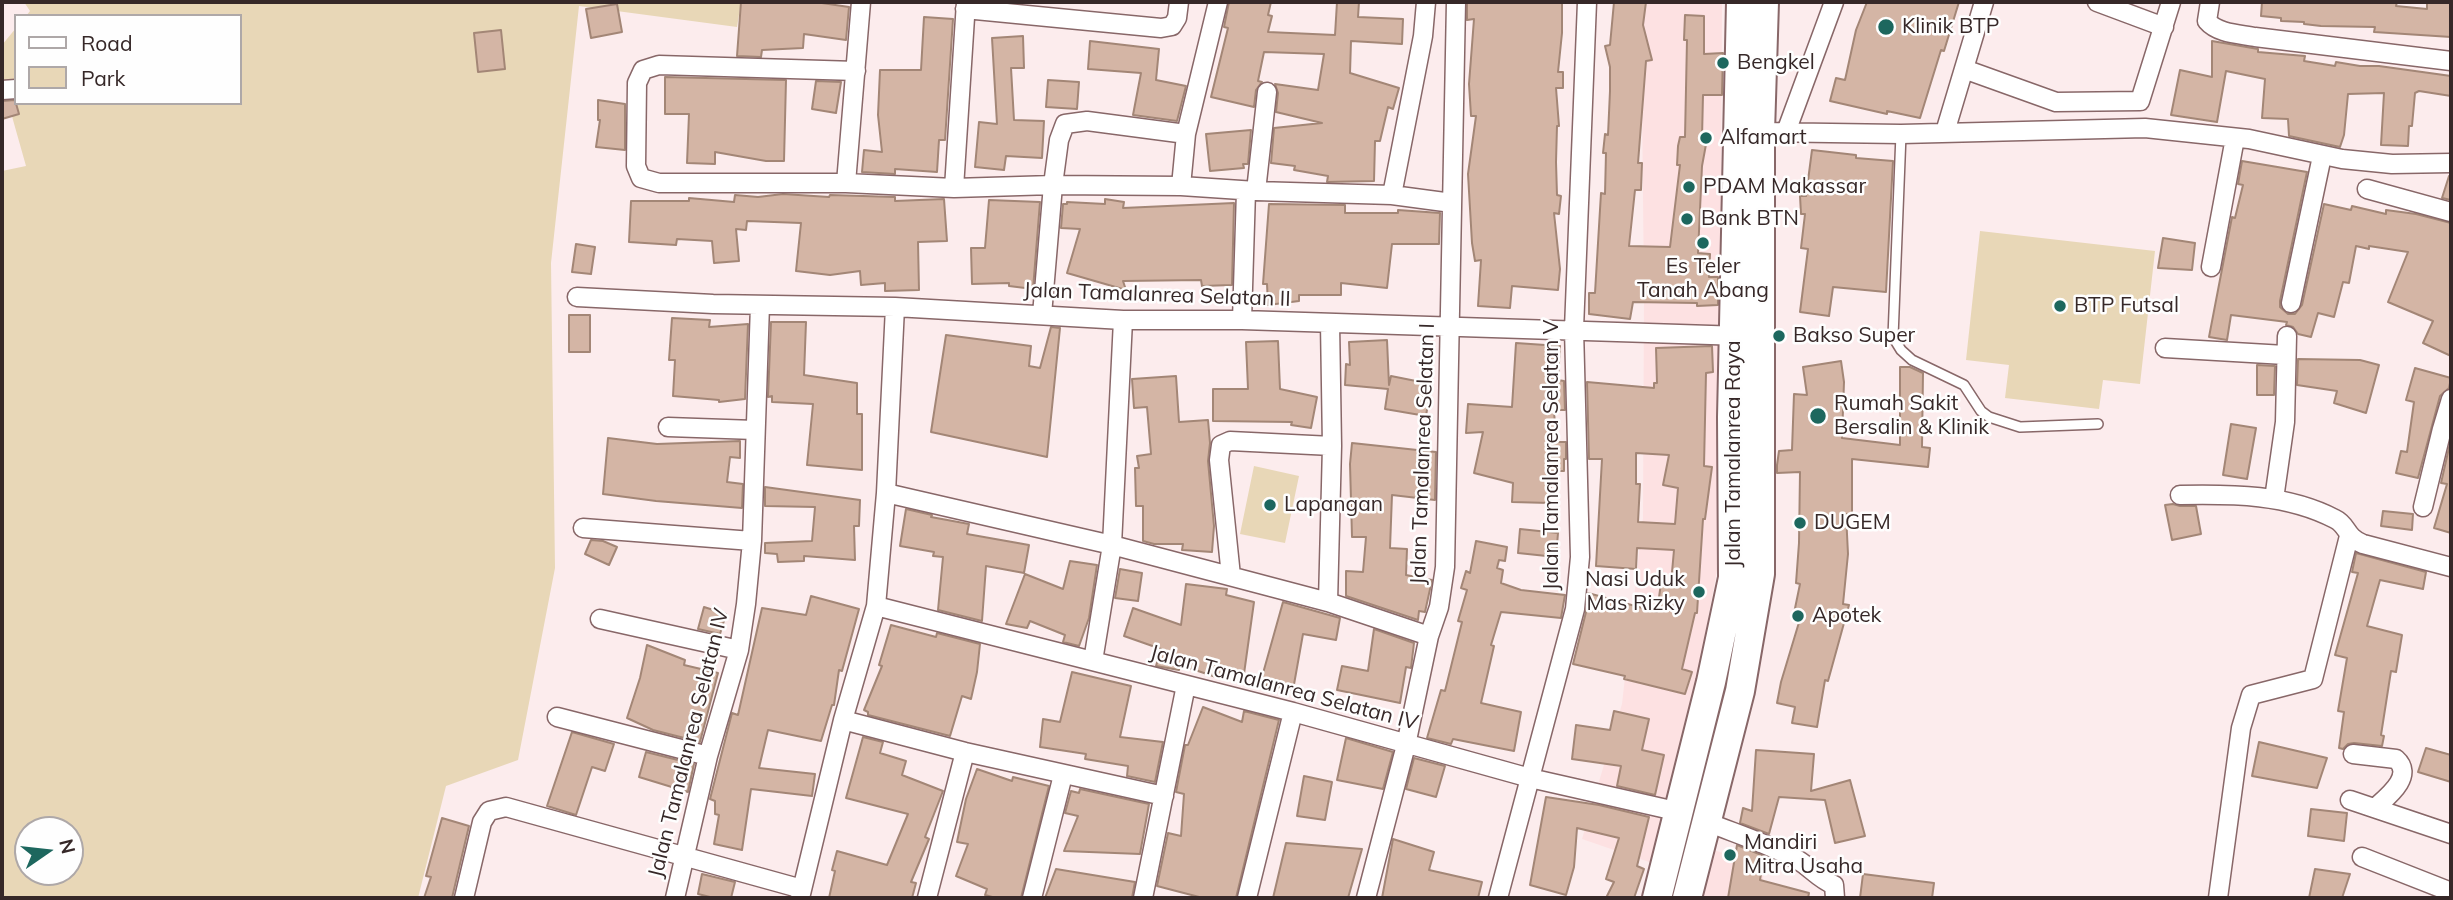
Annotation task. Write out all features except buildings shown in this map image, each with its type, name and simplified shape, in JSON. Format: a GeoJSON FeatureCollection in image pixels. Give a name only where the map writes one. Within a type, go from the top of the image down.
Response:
{"type":"FeatureCollection","features":[{"type":"Feature","properties":{"kind":"main road","name":"Jalan Tamalanrea Raya"},"geometry":{"type":"LineString","coordinates":[[1687,898],[1740,691],[1760,574],[1747,336],[1741,2]]}},
{"type":"Feature","properties":{"kind":"main road","name":"Jalan Tamalanrea Raya"},"geometry":{"type":"LineString","coordinates":[[1657,898],[1712,682],[1733,578],[1747,336],[1774,132],[1764,2]]}},
{"type":"Feature","properties":{"kind":"street"},"geometry":{"type":"LineString","coordinates":[[846,183],[861,2]]}},
{"type":"Feature","properties":{"kind":"street"},"geometry":{"type":"LineString","coordinates":[[954,188],[966,5],[1161,28],[1172,26],[1179,2]]}},
{"type":"Feature","properties":{"kind":"street"},"geometry":{"type":"LineString","coordinates":[[1181,186],[1186,134],[1218,2]]}},
{"type":"Feature","properties":{"kind":"street"},"geometry":{"type":"LineString","coordinates":[[1392,195],[1423,36],[1426,2]]}},
{"type":"Feature","properties":{"kind":"street","name":"Jalan Tamalanrea Selatan I"},"geometry":{"type":"LineString","coordinates":[[1366,898],[1406,745],[1429,636],[1440,607],[1445,568],[1456,2]]}},
{"type":"Feature","properties":{"kind":"street","name":"Jalan Tamalanrea Selatan V"},"geometry":{"type":"LineString","coordinates":[[1498,898],[1575,608],[1578,587],[1580,556],[1574,329],[1587,2]]}},
{"type":"Feature","properties":{"kind":"street"},"geometry":{"type":"LineString","coordinates":[[1834,2],[1774,132],[1901,134],[2145,128],[2249,139],[2322,156],[2375,163],[2451,163]]}},
{"type":"Feature","properties":{"kind":"street"},"geometry":{"type":"LineString","coordinates":[[1945,132],[1984,2]]}},
{"type":"Feature","properties":{"kind":"street"},"geometry":{"type":"LineString","coordinates":[[2097,2],[2164,27]]}},
{"type":"Feature","properties":{"kind":"street"},"geometry":{"type":"LineString","coordinates":[[1964,69],[2056,102],[2140,101],[2171,2]]}},
{"type":"Feature","properties":{"kind":"street"},"geometry":{"type":"LineString","coordinates":[[2210,2],[2207,21],[2213,27],[2226,31],[2255,37],[2451,61]]}},
{"type":"Feature","properties":{"kind":"street"},"geometry":{"type":"LineString","coordinates":[[856,71],[659,65],[643,69],[637,83],[636,166],[641,178],[659,183],[846,183],[954,188],[1053,185],[1181,186],[1392,195],[1452,203]]}},
{"type":"Feature","properties":{"kind":"street"},"geometry":{"type":"LineString","coordinates":[[1242,320],[1251,191],[1267,92]]}},
{"type":"Feature","properties":{"kind":"street"},"geometry":{"type":"LineString","coordinates":[[1042,315],[1053,185],[1061,130],[1069,122],[1087,121],[1186,134]]}},
{"type":"Feature","properties":{"kind":"street"},"geometry":{"type":"LineString","coordinates":[[2211,267],[2235,138]]}},
{"type":"Feature","properties":{"kind":"street"},"geometry":{"type":"LineString","coordinates":[[2291,303],[2322,156]]}},
{"type":"Feature","properties":{"kind":"street"},"geometry":{"type":"LineString","coordinates":[[2367,189],[2451,212]]}},
{"type":"Feature","properties":{"kind":"street","name":"Jalan Tamalanrea Selatan II"},"geometry":{"type":"LineString","coordinates":[[577,297],[760,305],[895,307],[1124,320],[1242,320],[1747,336]]}},
{"type":"Feature","properties":{"kind":"street","name":"Jalan Tamalanrea Selatan IV"},"geometry":{"type":"LineString","coordinates":[[675,898],[708,756],[738,650],[752,541],[760,305]]}},
{"type":"Feature","properties":{"kind":"street"},"geometry":{"type":"LineString","coordinates":[[464,898],[482,822],[489,811],[498,808],[513,808],[801,894],[843,720],[876,606],[886,492],[895,307]]}},
{"type":"Feature","properties":{"kind":"street"},"geometry":{"type":"LineString","coordinates":[[1093,661],[1112,545],[1124,320]]}},
{"type":"Feature","properties":{"kind":"street"},"geometry":{"type":"LineString","coordinates":[[1328,602],[1332,446],[1330,323]]}},
{"type":"Feature","properties":{"kind":"street"},"geometry":{"type":"LineString","coordinates":[[2274,499],[2285,422],[2287,336]]}},
{"type":"Feature","properties":{"kind":"street"},"geometry":{"type":"LineString","coordinates":[[2165,348],[2285,355]]}},
{"type":"Feature","properties":{"kind":"street"},"geometry":{"type":"LineString","coordinates":[[2423,507],[2441,429],[2451,399]]}},
{"type":"Feature","properties":{"kind":"street"},"geometry":{"type":"LineString","coordinates":[[668,428],[755,430]]}},
{"type":"Feature","properties":{"kind":"street"},"geometry":{"type":"LineString","coordinates":[[1231,576],[1219,456],[1221,445],[1230,441],[1332,446]]}},
{"type":"Feature","properties":{"kind":"street"},"geometry":{"type":"LineString","coordinates":[[886,492],[1231,576],[1328,602],[1429,636]]}},
{"type":"Feature","properties":{"kind":"street"},"geometry":{"type":"LineString","coordinates":[[2180,495],[2231,494],[2274,499],[2339,520],[2349,536],[2363,544],[2451,567]]}},
{"type":"Feature","properties":{"kind":"street"},"geometry":{"type":"LineString","coordinates":[[583,528],[752,541]]}},
{"type":"Feature","properties":{"kind":"street"},"geometry":{"type":"LineString","coordinates":[[2218,898],[2242,728],[2251,695],[2313,679],[2349,536]]}},
{"type":"Feature","properties":{"kind":"street","name":"Jalan Tamalanrea Selatan IV"},"geometry":{"type":"LineString","coordinates":[[876,606],[1293,712],[1530,778],[1680,812]]}},
{"type":"Feature","properties":{"kind":"street"},"geometry":{"type":"LineString","coordinates":[[600,619],[738,650]]}},
{"type":"Feature","properties":{"kind":"street"},"geometry":{"type":"LineString","coordinates":[[1143,898],[1186,685]]}},
{"type":"Feature","properties":{"kind":"street"},"geometry":{"type":"LineString","coordinates":[[1247,898],[1293,712]]}},
{"type":"Feature","properties":{"kind":"street"},"geometry":{"type":"LineString","coordinates":[[557,717],[708,756]]}},
{"type":"Feature","properties":{"kind":"street"},"geometry":{"type":"LineString","coordinates":[[843,720],[965,752],[1164,796]]}},
{"type":"Feature","properties":{"kind":"street"},"geometry":{"type":"LineString","coordinates":[[927,898],[965,752]]}},
{"type":"Feature","properties":{"kind":"street"},"geometry":{"type":"LineString","coordinates":[[2353,754],[2396,759],[2401,763],[2403,772],[2397,787],[2375,808]]}},
{"type":"Feature","properties":{"kind":"street"},"geometry":{"type":"LineString","coordinates":[[1032,898],[1063,775]]}},
{"type":"Feature","properties":{"kind":"street"},"geometry":{"type":"LineString","coordinates":[[2350,800],[2451,834]]}},
{"type":"Feature","properties":{"kind":"street"},"geometry":{"type":"LineString","coordinates":[[1707,822],[1800,861],[1834,892]]}},
{"type":"Feature","properties":{"kind":"street"},"geometry":{"type":"LineString","coordinates":[[2361,857],[2451,892]]}},
{"type":"Feature","properties":{"kind":"lane"},"geometry":{"type":"LineString","coordinates":[[1901,134],[1894,337],[1900,350],[1913,360],[1964,384],[1981,411],[1989,417],[2020,427],[2098,424]]}},
{"type":"Feature","properties":{"kind":"shaded area"},"geometry":{"type":"Polygon","coordinates":[[[1641,2],[1722,2],[1719,559],[1695,690],[1652,863],[1582,839],[1622,704],[1643,518],[1641,2]]]}},
{"type":"Feature","properties":{"kind":"shaded area"},"geometry":{"type":"Polygon","coordinates":[[[1710,849],[1766,866],[1758,898],[1697,898],[1710,849]]]}},
{"type":"Feature","properties":{"kind":"green space"},"geometry":{"type":"Polygon","coordinates":[[[24,2],[741,2],[737,27],[579,6],[551,263],[555,568],[518,760],[446,786],[418,898],[2,898],[2,171],[26,166],[2,81],[2,45],[14,30],[14,105],[242,105],[242,14],[28,14],[30,11],[24,2]]]}},
{"type":"Feature","properties":{"kind":"green space","name":"BTP Futsal"},"geometry":{"type":"Polygon","coordinates":[[[1980,231],[2155,251],[2140,384],[2103,380],[2099,409],[2005,398],[2009,365],[1966,360],[1980,231]]]}},
{"type":"Feature","properties":{"kind":"green space","name":"Lapangan"},"geometry":{"type":"Polygon","coordinates":[[[1254,466],[1299,476],[1285,543],[1240,534],[1254,466]]]}},
{"type":"Feature","properties":{"kind":"place","name":"Klinik BTP"},"geometry":{"type":"Point","coordinates":[1886,27]}},
{"type":"Feature","properties":{"kind":"place","name":"Bengkel"},"geometry":{"type":"Point","coordinates":[1723,63]}},
{"type":"Feature","properties":{"kind":"place","name":"Alfamart"},"geometry":{"type":"Point","coordinates":[1706,138]}},
{"type":"Feature","properties":{"kind":"place","name":"PDAM Makassar"},"geometry":{"type":"Point","coordinates":[1689,187]}},
{"type":"Feature","properties":{"kind":"place","name":"Bank BTN"},"geometry":{"type":"Point","coordinates":[1687,219]}},
{"type":"Feature","properties":{"kind":"place","name":"Es Teler Tanah Abang"},"geometry":{"type":"Point","coordinates":[1703,243]}},
{"type":"Feature","properties":{"kind":"place","name":"BTP Futsal"},"geometry":{"type":"Point","coordinates":[2060,306]}},
{"type":"Feature","properties":{"kind":"place","name":"Bakso Super"},"geometry":{"type":"Point","coordinates":[1779,336]}},
{"type":"Feature","properties":{"kind":"place","name":"Rumah Sakit Bersalin & Klinik"},"geometry":{"type":"Point","coordinates":[1818,416]}},
{"type":"Feature","properties":{"kind":"place","name":"Lapangan"},"geometry":{"type":"Point","coordinates":[1270,505]}},
{"type":"Feature","properties":{"kind":"place","name":"DUGEM"},"geometry":{"type":"Point","coordinates":[1800,523]}},
{"type":"Feature","properties":{"kind":"place","name":"Nasi Uduk Mas Rizky"},"geometry":{"type":"Point","coordinates":[1699,592]}},
{"type":"Feature","properties":{"kind":"place","name":"Apotek"},"geometry":{"type":"Point","coordinates":[1798,616]}},
{"type":"Feature","properties":{"kind":"place","name":"Mandiri Mitra Usaha"},"geometry":{"type":"Point","coordinates":[1730,855]}}]}
